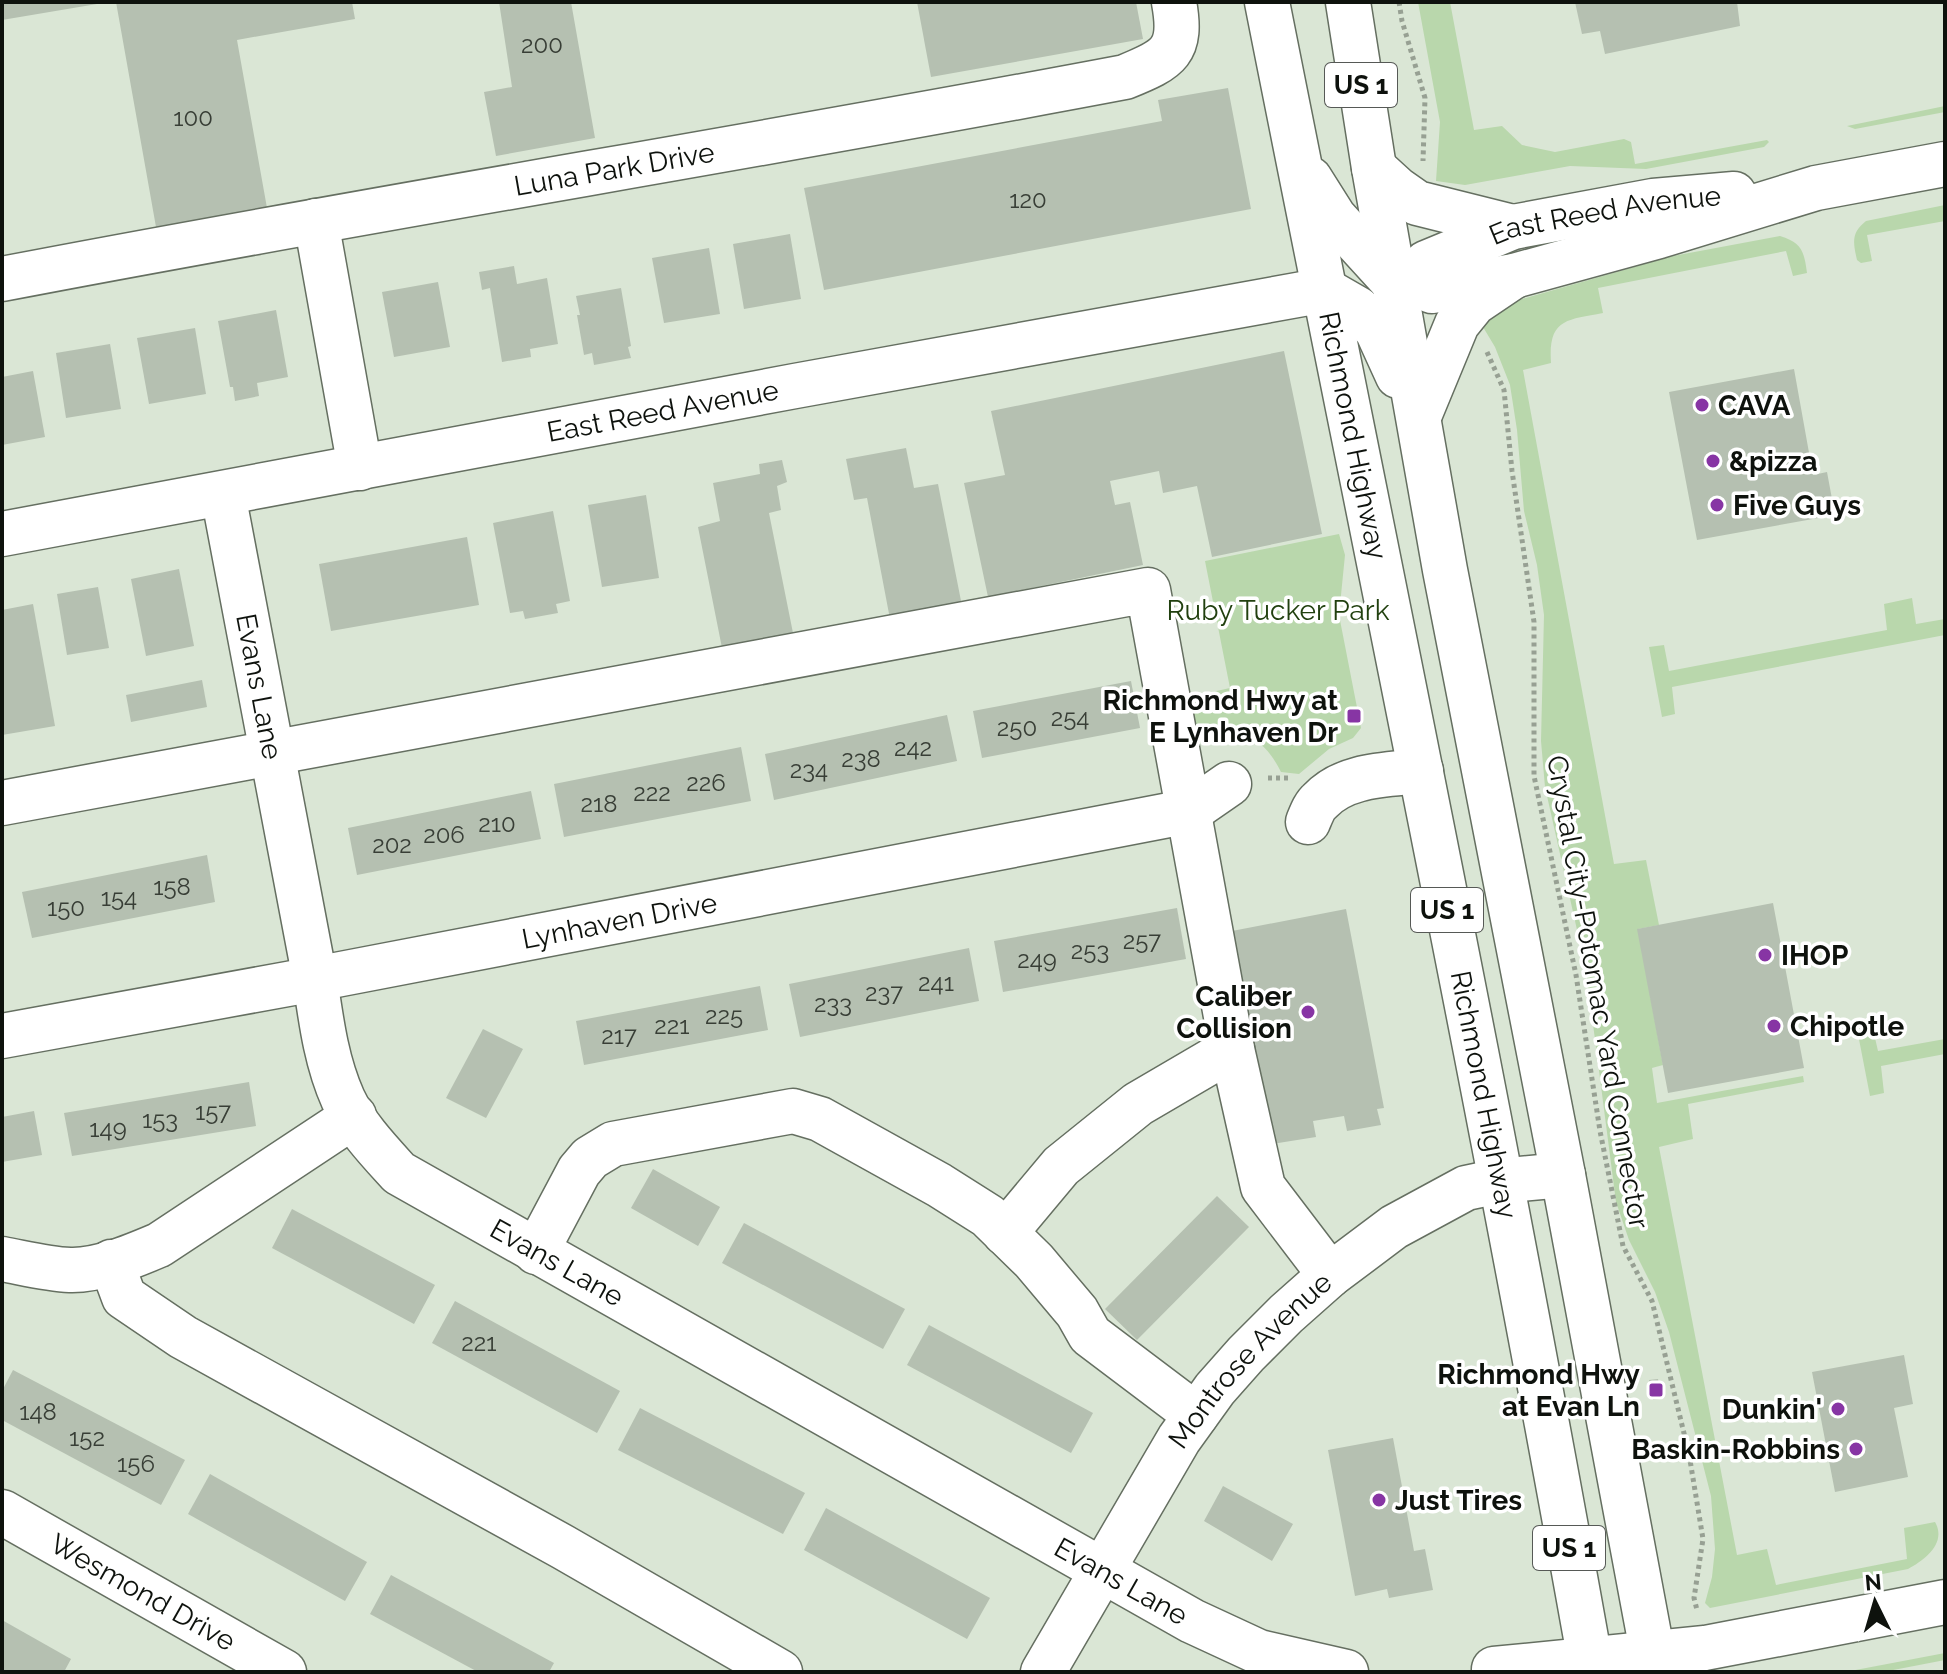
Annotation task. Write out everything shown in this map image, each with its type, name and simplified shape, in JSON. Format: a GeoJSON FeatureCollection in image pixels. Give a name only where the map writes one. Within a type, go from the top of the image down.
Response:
{"type":"FeatureCollection","features":[{"type":"Feature","properties":{"kind":"main road","name":"Luna Park Drive"},"geometry":{"type":"LineString","coordinates":[[2,279],[316,221],[890,122],[1125,77],[1150,67],[1172,49],[1178,37],[1174,2]]}},
{"type":"Feature","properties":{"kind":"main road","name":"Richmond Highway"},"geometry":{"type":"LineString","coordinates":[[1267,2],[1298,160],[1339,310],[1421,771],[1592,1667]]}},
{"type":"Feature","properties":{"kind":"main road","name":"US 1"},"geometry":{"type":"LineString","coordinates":[[1348,2],[1378,186],[1403,284],[1418,418],[1654,1663]]}},
{"type":"Feature","properties":{"kind":"main road"},"geometry":{"type":"LineString","coordinates":[[1298,160],[1334,217],[1361,249],[1403,284],[1339,310]]}},
{"type":"Feature","properties":{"kind":"main road","name":"East Reed Avenue"},"geometry":{"type":"LineString","coordinates":[[1403,284],[1426,263],[1513,227],[1653,201],[1816,188],[1945,164]]}},
{"type":"Feature","properties":{"kind":"main road"},"geometry":{"type":"LineString","coordinates":[[1339,310],[1361,249],[1378,186],[1397,189],[1417,203],[1513,227]]}},
{"type":"Feature","properties":{"kind":"main road","name":"East Reed Avenue"},"geometry":{"type":"LineString","coordinates":[[1403,284],[1432,291],[1514,276],[1816,188]]}},
{"type":"Feature","properties":{"kind":"main road"},"geometry":{"type":"LineString","coordinates":[[316,221],[360,468]]}},
{"type":"Feature","properties":{"kind":"main road"},"geometry":{"type":"LineString","coordinates":[[1418,418],[1457,324],[1474,303],[1514,276]]}},
{"type":"Feature","properties":{"kind":"main road"},"geometry":{"type":"LineString","coordinates":[[1339,310],[1377,330],[1418,418]]}},
{"type":"Feature","properties":{"kind":"main road","name":"East Reed Avenue"},"geometry":{"type":"LineString","coordinates":[[2,534],[795,386],[1339,310]]}},
{"type":"Feature","properties":{"kind":"main road","name":"Evans Lane"},"geometry":{"type":"LineString","coordinates":[[223,494],[325,1043],[344,1101],[372,1143],[399,1173],[1192,1621],[1259,1652],[1346,1672]]}},
{"type":"Feature","properties":{"kind":"main road"},"geometry":{"type":"LineString","coordinates":[[2,803],[1148,590],[1232,1049],[1263,1187],[1330,1275]]}},
{"type":"Feature","properties":{"kind":"main road"},"geometry":{"type":"LineString","coordinates":[[1308,822],[1318,802],[1336,788],[1356,780],[1421,771]]}},
{"type":"Feature","properties":{"kind":"main road","name":"Lynhaven Drive"},"geometry":{"type":"LineString","coordinates":[[2,1036],[1190,811],[1229,784]]}},
{"type":"Feature","properties":{"kind":"main road"},"geometry":{"type":"LineString","coordinates":[[1005,1233],[1072,1157],[1138,1104],[1232,1049]]}},
{"type":"Feature","properties":{"kind":"main road"},"geometry":{"type":"LineString","coordinates":[[536,1252],[579,1171],[590,1158],[613,1144],[793,1111],[820,1119],[988,1216],[1077,1312],[1090,1335],[1196,1415]]}},
{"type":"Feature","properties":{"kind":"main road"},"geometry":{"type":"LineString","coordinates":[[2,1259],[69,1270],[84,1269],[159,1245],[354,1116]]}},
{"type":"Feature","properties":{"kind":"main road","name":"Montrose Avenue"},"geometry":{"type":"LineString","coordinates":[[1043,1672],[1196,1415],[1246,1354],[1330,1275],[1394,1227],[1466,1188],[1499,1181],[1563,1175]]}},
{"type":"Feature","properties":{"kind":"main road"},"geometry":{"type":"LineString","coordinates":[[111,1262],[124,1297],[183,1337],[563,1547],[780,1672]]}},
{"type":"Feature","properties":{"kind":"main road","name":"Wesmond Drive"},"geometry":{"type":"LineString","coordinates":[[2,1512],[284,1672]]}},
{"type":"Feature","properties":{"kind":"main road"},"geometry":{"type":"LineString","coordinates":[[1494,1669],[1654,1663],[1705,1648],[1945,1602]]}},
{"type":"Feature","properties":{"kind":"path"},"geometry":{"type":"LineString","coordinates":[[1399,2],[1425,98],[1426,148],[1422,170]]}},
{"type":"Feature","properties":{"kind":"path","name":"Crystal City-Potomac Yard Connector"},"geometry":{"type":"LineString","coordinates":[[1481,345],[1491,357],[1504,390],[1512,471],[1534,622],[1534,776],[1576,975],[1600,1131],[1623,1246],[1652,1301],[1689,1454],[1703,1539],[1694,1598],[1696,1609]]}},
{"type":"Feature","properties":{"kind":"green space"},"geometry":{"type":"Polygon","coordinates":[[[1418,2],[1450,2],[1474,130],[1502,126],[1522,145],[1555,152],[1624,139],[1631,142],[1635,164],[1769,142],[1764,147],[1646,169],[1570,166],[1465,185],[1436,181],[1440,122],[1418,2]]]}},
{"type":"Feature","properties":{"kind":"green space"},"geometry":{"type":"Polygon","coordinates":[[[1945,106],[1945,112],[1855,129],[1847,126],[1945,106]]]}},
{"type":"Feature","properties":{"kind":"green space"},"geometry":{"type":"Polygon","coordinates":[[[1945,205],[1945,221],[1867,235],[1872,261],[1861,263],[1857,260],[1854,238],[1866,221],[1945,205]]]}},
{"type":"Feature","properties":{"kind":"green space"},"geometry":{"type":"Polygon","coordinates":[[[1780,236],[1801,249],[1807,273],[1793,276],[1786,251],[1598,288],[1603,313],[1562,324],[1553,338],[1551,363],[1523,370],[1614,864],[1646,860],[1659,925],[1638,929],[1663,1065],[1652,1068],[1657,1103],[1803,1076],[1804,1082],[1688,1104],[1693,1139],[1659,1147],[1737,1555],[1767,1549],[1776,1585],[1907,1559],[1904,1528],[1935,1522],[1938,1530],[1932,1550],[1908,1569],[1710,1608],[1705,1603],[1715,1549],[1711,1496],[1669,1332],[1616,1202],[1586,970],[1545,787],[1541,741],[1544,615],[1537,565],[1524,511],[1517,430],[1510,385],[1495,347],[1480,322],[1508,303],[1673,256],[1780,236]]]}},
{"type":"Feature","properties":{"kind":"green space","name":"Ruby Tucker Park"},"geometry":{"type":"Polygon","coordinates":[[[1339,534],[1345,555],[1339,615],[1361,728],[1353,738],[1329,749],[1299,774],[1281,772],[1264,747],[1245,737],[1222,737],[1193,743],[1185,698],[1230,688],[1205,561],[1339,534]]]}},
{"type":"Feature","properties":{"kind":"green space"},"geometry":{"type":"Polygon","coordinates":[[[1912,598],[1916,624],[1945,619],[1945,635],[1672,687],[1675,714],[1662,717],[1649,647],[1664,645],[1669,671],[1887,630],[1884,604],[1912,598]]]}},
{"type":"Feature","properties":{"kind":"green space"},"geometry":{"type":"Polygon","coordinates":[[[1872,1025],[1878,1051],[1945,1039],[1945,1054],[1881,1066],[1884,1093],[1870,1096],[1857,1029],[1872,1025]]]}},
{"type":"Feature","properties":{"kind":"green space"},"geometry":{"type":"Polygon","coordinates":[[[1945,1653],[1945,1660],[1883,1672],[1845,1672],[1945,1653]]]}},
{"type":"Feature","properties":{"kind":"building"},"geometry":{"type":"Polygon","coordinates":[[[2,2],[97,2],[97,4],[2,20],[2,2]]]}},
{"type":"Feature","properties":{"kind":"building"},"geometry":{"type":"Polygon","coordinates":[[[116,2],[352,2],[355,19],[237,40],[267,208],[156,227],[116,2]]]}},
{"type":"Feature","properties":{"kind":"building"},"geometry":{"type":"Polygon","coordinates":[[[499,2],[571,2],[595,138],[496,156],[484,92],[512,87],[499,2]]]}},
{"type":"Feature","properties":{"kind":"building"},"geometry":{"type":"Polygon","coordinates":[[[917,2],[1136,2],[1143,39],[931,77],[917,2]]]}},
{"type":"Feature","properties":{"kind":"building"},"geometry":{"type":"Polygon","coordinates":[[[1575,2],[1737,2],[1740,26],[1605,54],[1600,31],[1582,34],[1575,2]]]}},
{"type":"Feature","properties":{"kind":"building"},"geometry":{"type":"Polygon","coordinates":[[[1228,88],[1251,209],[824,290],[804,188],[1162,121],[1158,100],[1228,88]]]}},
{"type":"Feature","properties":{"kind":"building"},"geometry":{"type":"Polygon","coordinates":[[[790,234],[801,299],[744,309],[733,244],[790,234]]]}},
{"type":"Feature","properties":{"kind":"building"},"geometry":{"type":"Polygon","coordinates":[[[709,248],[720,314],[664,323],[652,258],[709,248]]]}},
{"type":"Feature","properties":{"kind":"building"},"geometry":{"type":"Polygon","coordinates":[[[514,266],[517,284],[547,278],[558,344],[530,349],[531,357],[502,362],[490,288],[482,290],[479,272],[514,266]]]}},
{"type":"Feature","properties":{"kind":"building"},"geometry":{"type":"Polygon","coordinates":[[[438,282],[450,347],[394,357],[382,292],[438,282]]]}},
{"type":"Feature","properties":{"kind":"building"},"geometry":{"type":"Polygon","coordinates":[[[621,288],[631,358],[594,365],[592,353],[584,355],[576,296],[621,288]]]}},
{"type":"Feature","properties":{"kind":"building"},"geometry":{"type":"Polygon","coordinates":[[[276,310],[288,377],[257,383],[259,396],[235,401],[218,321],[276,310]]]}},
{"type":"Feature","properties":{"kind":"building"},"geometry":{"type":"Polygon","coordinates":[[[195,328],[206,394],[149,404],[137,338],[195,328]]]}},
{"type":"Feature","properties":{"kind":"building"},"geometry":{"type":"Polygon","coordinates":[[[110,344],[121,409],[66,418],[56,353],[110,344]]]}},
{"type":"Feature","properties":{"kind":"building"},"geometry":{"type":"Polygon","coordinates":[[[1284,351],[1322,534],[1212,557],[1197,486],[1163,493],[1159,471],[1110,481],[1115,505],[1130,502],[1143,565],[988,597],[964,483],[1005,475],[991,411],[1284,351]]]}},
{"type":"Feature","properties":{"kind":"building"},"geometry":{"type":"Polygon","coordinates":[[[1794,369],[1813,475],[1827,472],[1835,515],[1697,540],[1669,392],[1794,369]]]}},
{"type":"Feature","properties":{"kind":"building"},"geometry":{"type":"Polygon","coordinates":[[[33,371],[45,437],[2,445],[2,377],[33,371]]]}},
{"type":"Feature","properties":{"kind":"building"},"geometry":{"type":"Polygon","coordinates":[[[906,448],[914,488],[938,484],[962,606],[890,619],[867,498],[854,500],[846,459],[906,448]]]}},
{"type":"Feature","properties":{"kind":"building"},"geometry":{"type":"Polygon","coordinates":[[[782,460],[787,482],[777,486],[781,510],[769,513],[793,633],[722,648],[698,527],[720,521],[713,483],[760,474],[759,464],[782,460]]]}},
{"type":"Feature","properties":{"kind":"building"},"geometry":{"type":"Polygon","coordinates":[[[646,495],[659,578],[602,587],[588,505],[646,495]]]}},
{"type":"Feature","properties":{"kind":"building"},"geometry":{"type":"Polygon","coordinates":[[[553,511],[570,601],[556,604],[558,613],[525,619],[523,611],[510,613],[493,523],[553,511]]]}},
{"type":"Feature","properties":{"kind":"building"},"geometry":{"type":"Polygon","coordinates":[[[467,537],[479,605],[331,631],[319,564],[467,537]]]}},
{"type":"Feature","properties":{"kind":"building"},"geometry":{"type":"Polygon","coordinates":[[[179,569],[194,646],[146,656],[131,579],[179,569]]]}},
{"type":"Feature","properties":{"kind":"building"},"geometry":{"type":"Polygon","coordinates":[[[98,587],[109,648],[67,655],[57,594],[98,587]]]}},
{"type":"Feature","properties":{"kind":"building"},"geometry":{"type":"Polygon","coordinates":[[[33,604],[55,726],[2,735],[2,610],[33,604]]]}},
{"type":"Feature","properties":{"kind":"building"},"geometry":{"type":"Polygon","coordinates":[[[202,680],[207,707],[131,722],[126,695],[202,680]]]}},
{"type":"Feature","properties":{"kind":"building"},"geometry":{"type":"Polygon","coordinates":[[[1131,681],[1140,728],[982,758],[973,711],[1131,681]]]}},
{"type":"Feature","properties":{"kind":"building"},"geometry":{"type":"Polygon","coordinates":[[[947,715],[957,761],[774,800],[765,754],[947,715]]]}},
{"type":"Feature","properties":{"kind":"building"},"geometry":{"type":"Polygon","coordinates":[[[741,747],[751,801],[564,837],[554,784],[741,747]]]}},
{"type":"Feature","properties":{"kind":"building"},"geometry":{"type":"Polygon","coordinates":[[[531,791],[541,839],[357,875],[348,828],[531,791]]]}},
{"type":"Feature","properties":{"kind":"building"},"geometry":{"type":"Polygon","coordinates":[[[207,855],[215,902],[32,938],[22,892],[207,855]]]}},
{"type":"Feature","properties":{"kind":"building"},"geometry":{"type":"Polygon","coordinates":[[[1773,903],[1804,1068],[1668,1093],[1637,929],[1773,903]]]}},
{"type":"Feature","properties":{"kind":"building"},"geometry":{"type":"Polygon","coordinates":[[[1177,908],[1186,959],[1003,992],[994,941],[1177,908]]]}},
{"type":"Feature","properties":{"kind":"building"},"geometry":{"type":"Polygon","coordinates":[[[1346,909],[1384,1108],[1377,1109],[1381,1125],[1347,1131],[1344,1116],[1313,1121],[1316,1137],[1272,1144],[1232,931],[1346,909]]]}},
{"type":"Feature","properties":{"kind":"building"},"geometry":{"type":"Polygon","coordinates":[[[969,948],[979,1001],[800,1037],[789,984],[969,948]]]}},
{"type":"Feature","properties":{"kind":"building"},"geometry":{"type":"Polygon","coordinates":[[[760,986],[768,1030],[584,1065],[576,1021],[760,986]]]}},
{"type":"Feature","properties":{"kind":"building"},"geometry":{"type":"Polygon","coordinates":[[[483,1029],[523,1049],[486,1118],[446,1098],[483,1029]]]}},
{"type":"Feature","properties":{"kind":"building"},"geometry":{"type":"Polygon","coordinates":[[[249,1082],[256,1126],[72,1156],[64,1113],[249,1082]]]}},
{"type":"Feature","properties":{"kind":"building"},"geometry":{"type":"Polygon","coordinates":[[[34,1111],[42,1155],[2,1162],[2,1117],[34,1111]]]}},
{"type":"Feature","properties":{"kind":"building"},"geometry":{"type":"Polygon","coordinates":[[[653,1169],[720,1207],[698,1246],[631,1208],[653,1169]]]}},
{"type":"Feature","properties":{"kind":"building"},"geometry":{"type":"Polygon","coordinates":[[[1217,1196],[1249,1227],[1137,1340],[1105,1309],[1217,1196]]]}},
{"type":"Feature","properties":{"kind":"building"},"geometry":{"type":"Polygon","coordinates":[[[292,1209],[435,1285],[414,1324],[272,1248],[292,1209]]]}},
{"type":"Feature","properties":{"kind":"building"},"geometry":{"type":"Polygon","coordinates":[[[744,1223],[905,1309],[883,1349],[722,1263],[744,1223]]]}},
{"type":"Feature","properties":{"kind":"building"},"geometry":{"type":"Polygon","coordinates":[[[455,1301],[620,1391],[597,1433],[432,1343],[455,1301]]]}},
{"type":"Feature","properties":{"kind":"building"},"geometry":{"type":"Polygon","coordinates":[[[929,1325],[1093,1413],[1071,1453],[907,1365],[929,1325]]]}},
{"type":"Feature","properties":{"kind":"building"},"geometry":{"type":"Polygon","coordinates":[[[1904,1355],[1913,1404],[1894,1408],[1908,1477],[1835,1492],[1812,1372],[1904,1355]]]}},
{"type":"Feature","properties":{"kind":"building"},"geometry":{"type":"Polygon","coordinates":[[[13,1370],[185,1460],[161,1505],[2,1420],[2,1391],[13,1370]]]}},
{"type":"Feature","properties":{"kind":"building"},"geometry":{"type":"Polygon","coordinates":[[[1658,1379],[1662,1399],[1653,1400],[1649,1380],[1658,1379]]]}},
{"type":"Feature","properties":{"kind":"building"},"geometry":{"type":"Polygon","coordinates":[[[640,1408],[805,1493],[783,1534],[618,1450],[640,1408]]]}},
{"type":"Feature","properties":{"kind":"building"},"geometry":{"type":"Polygon","coordinates":[[[1393,1438],[1414,1551],[1425,1549],[1433,1590],[1389,1598],[1387,1589],[1355,1596],[1328,1450],[1393,1438]]]}},
{"type":"Feature","properties":{"kind":"building"},"geometry":{"type":"Polygon","coordinates":[[[210,1474],[367,1562],[345,1601],[188,1514],[210,1474]]]}},
{"type":"Feature","properties":{"kind":"building"},"geometry":{"type":"Polygon","coordinates":[[[1223,1486],[1293,1524],[1272,1561],[1204,1521],[1223,1486]]]}},
{"type":"Feature","properties":{"kind":"building"},"geometry":{"type":"Polygon","coordinates":[[[826,1508],[990,1598],[967,1639],[804,1550],[826,1508]]]}},
{"type":"Feature","properties":{"kind":"building"},"geometry":{"type":"Polygon","coordinates":[[[391,1575],[554,1663],[549,1672],[478,1672],[370,1614],[391,1575]]]}},
{"type":"Feature","properties":{"kind":"building"},"geometry":{"type":"Polygon","coordinates":[[[2,1620],[71,1659],[64,1672],[2,1671],[2,1620]]]}},
{"type":"Feature","properties":{"kind":"place","name":"CAVA"},"geometry":{"type":"Point","coordinates":[1702,405]}},
{"type":"Feature","properties":{"kind":"place","name":"&pizza"},"geometry":{"type":"Point","coordinates":[1713,461]}},
{"type":"Feature","properties":{"kind":"place","name":"Five Guys"},"geometry":{"type":"Point","coordinates":[1717,505]}},
{"type":"Feature","properties":{"kind":"place","name":"Richmond Hwy at E Lynhaven Dr"},"geometry":{"type":"Point","coordinates":[1354,716]}},
{"type":"Feature","properties":{"kind":"place","name":"IHOP"},"geometry":{"type":"Point","coordinates":[1765,955]}},
{"type":"Feature","properties":{"kind":"place","name":"Caliber Collision"},"geometry":{"type":"Point","coordinates":[1308,1012]}},
{"type":"Feature","properties":{"kind":"place","name":"Chipotle"},"geometry":{"type":"Point","coordinates":[1774,1026]}},
{"type":"Feature","properties":{"kind":"place","name":"Richmond Hwy at Evan Ln"},"geometry":{"type":"Point","coordinates":[1656,1390]}},
{"type":"Feature","properties":{"kind":"place","name":"Dunkin'"},"geometry":{"type":"Point","coordinates":[1838,1409]}},
{"type":"Feature","properties":{"kind":"place","name":"Baskin-Robbins"},"geometry":{"type":"Point","coordinates":[1856,1449]}},
{"type":"Feature","properties":{"kind":"place","name":"Just Tires"},"geometry":{"type":"Point","coordinates":[1379,1500]}}]}
